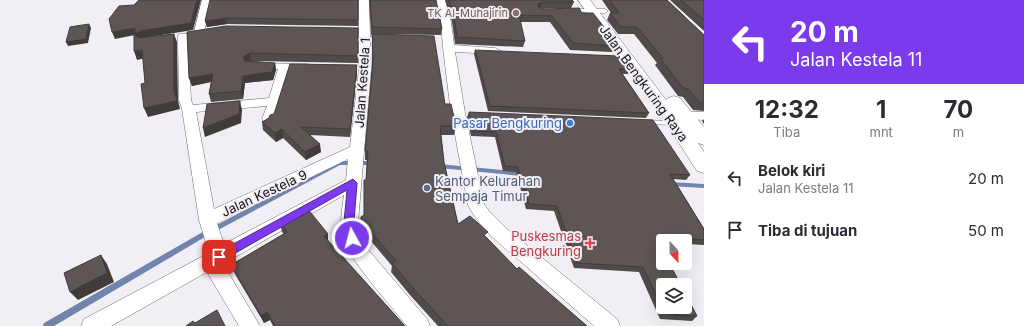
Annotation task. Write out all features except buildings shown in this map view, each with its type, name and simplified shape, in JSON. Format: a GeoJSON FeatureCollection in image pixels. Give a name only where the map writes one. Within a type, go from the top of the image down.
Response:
{"type":"FeatureCollection","features":[{"type":"Feature","properties":{"kind":"street"},"geometry":{"type":"LineString","coordinates":[[199,32],[207,0]]}},
{"type":"Feature","properties":{"kind":"street","name":"Jalan Kestela 1"},"geometry":{"type":"LineString","coordinates":[[362,0],[365,34],[365,69],[349,222],[352,238],[371,267],[420,326]]}},
{"type":"Feature","properties":{"kind":"street"},"geometry":{"type":"LineString","coordinates":[[440,0],[446,43],[461,113],[476,205],[483,216],[502,235],[610,326]]}},
{"type":"Feature","properties":{"kind":"street","name":"Jalan Bengkuring Raya"},"geometry":{"type":"LineString","coordinates":[[595,6],[627,57],[677,118],[704,139]]}},
{"type":"Feature","properties":{"kind":"street","name":"Jalan Bengkuring Raya"},"geometry":{"type":"LineString","coordinates":[[595,6],[677,118],[704,166]]}},
{"type":"Feature","properties":{"kind":"street"},"geometry":{"type":"LineString","coordinates":[[170,38],[211,30]]}},
{"type":"Feature","properties":{"kind":"street","name":"Jalan Kestela 9"},"geometry":{"type":"LineString","coordinates":[[183,36],[185,100],[189,109],[209,223],[355,165]]}},
{"type":"Feature","properties":{"kind":"street"},"geometry":{"type":"LineString","coordinates":[[446,43],[502,51]]}},
{"type":"Feature","properties":{"kind":"street"},"geometry":{"type":"LineString","coordinates":[[611,56],[627,57]]}},
{"type":"Feature","properties":{"kind":"street"},"geometry":{"type":"LineString","coordinates":[[252,65],[322,67]]}},
{"type":"Feature","properties":{"kind":"street"},"geometry":{"type":"LineString","coordinates":[[269,119],[285,66]]}},
{"type":"Feature","properties":{"kind":"street"},"geometry":{"type":"LineString","coordinates":[[351,68],[365,69]]}},
{"type":"Feature","properties":{"kind":"street"},"geometry":{"type":"LineString","coordinates":[[189,109],[274,101]]}},
{"type":"Feature","properties":{"kind":"street"},"geometry":{"type":"LineString","coordinates":[[677,118],[704,116]]}},
{"type":"Feature","properties":{"kind":"street"},"geometry":{"type":"LineString","coordinates":[[91,326],[216,256],[355,165]]}},
{"type":"Feature","properties":{"kind":"street"},"geometry":{"type":"LineString","coordinates":[[209,223],[216,256],[250,326]]}},
{"type":"Feature","properties":{"kind":"lane"},"geometry":{"type":"LineString","coordinates":[[562,11],[595,6]]}},
{"type":"Feature","properties":{"kind":"lane"},"geometry":{"type":"LineString","coordinates":[[637,121],[677,118]]}},
{"type":"Feature","properties":{"kind":"waterway"},"geometry":{"type":"LineString","coordinates":[[47,326],[203,235],[339,163],[375,163]]}},
{"type":"Feature","properties":{"kind":"waterway"},"geometry":{"type":"LineString","coordinates":[[439,166],[522,174]]}},
{"type":"Feature","properties":{"kind":"waterway"},"geometry":{"type":"LineString","coordinates":[[670,184],[704,186]]}},
{"type":"Feature","properties":{"kind":"place","name":"TK Al-Muhajirin"},"geometry":{"type":"Point","coordinates":[516,13]}},
{"type":"Feature","properties":{"kind":"place","name":"Pasar Bengkuring"},"geometry":{"type":"Point","coordinates":[570,123]}},
{"type":"Feature","properties":{"kind":"place","name":"Kantor Kelurahan Sempaja Timur"},"geometry":{"type":"Point","coordinates":[427,188]}},
{"type":"Feature","properties":{"kind":"place","name":"Puskesmas Bengkuring"},"geometry":{"type":"Point","coordinates":[590,243]}},
{"type":"Feature","properties":{"kind":"route"},"geometry":{"type":"LineString","coordinates":[[219,257],[353,183],[349,222],[352,238]]}}]}
